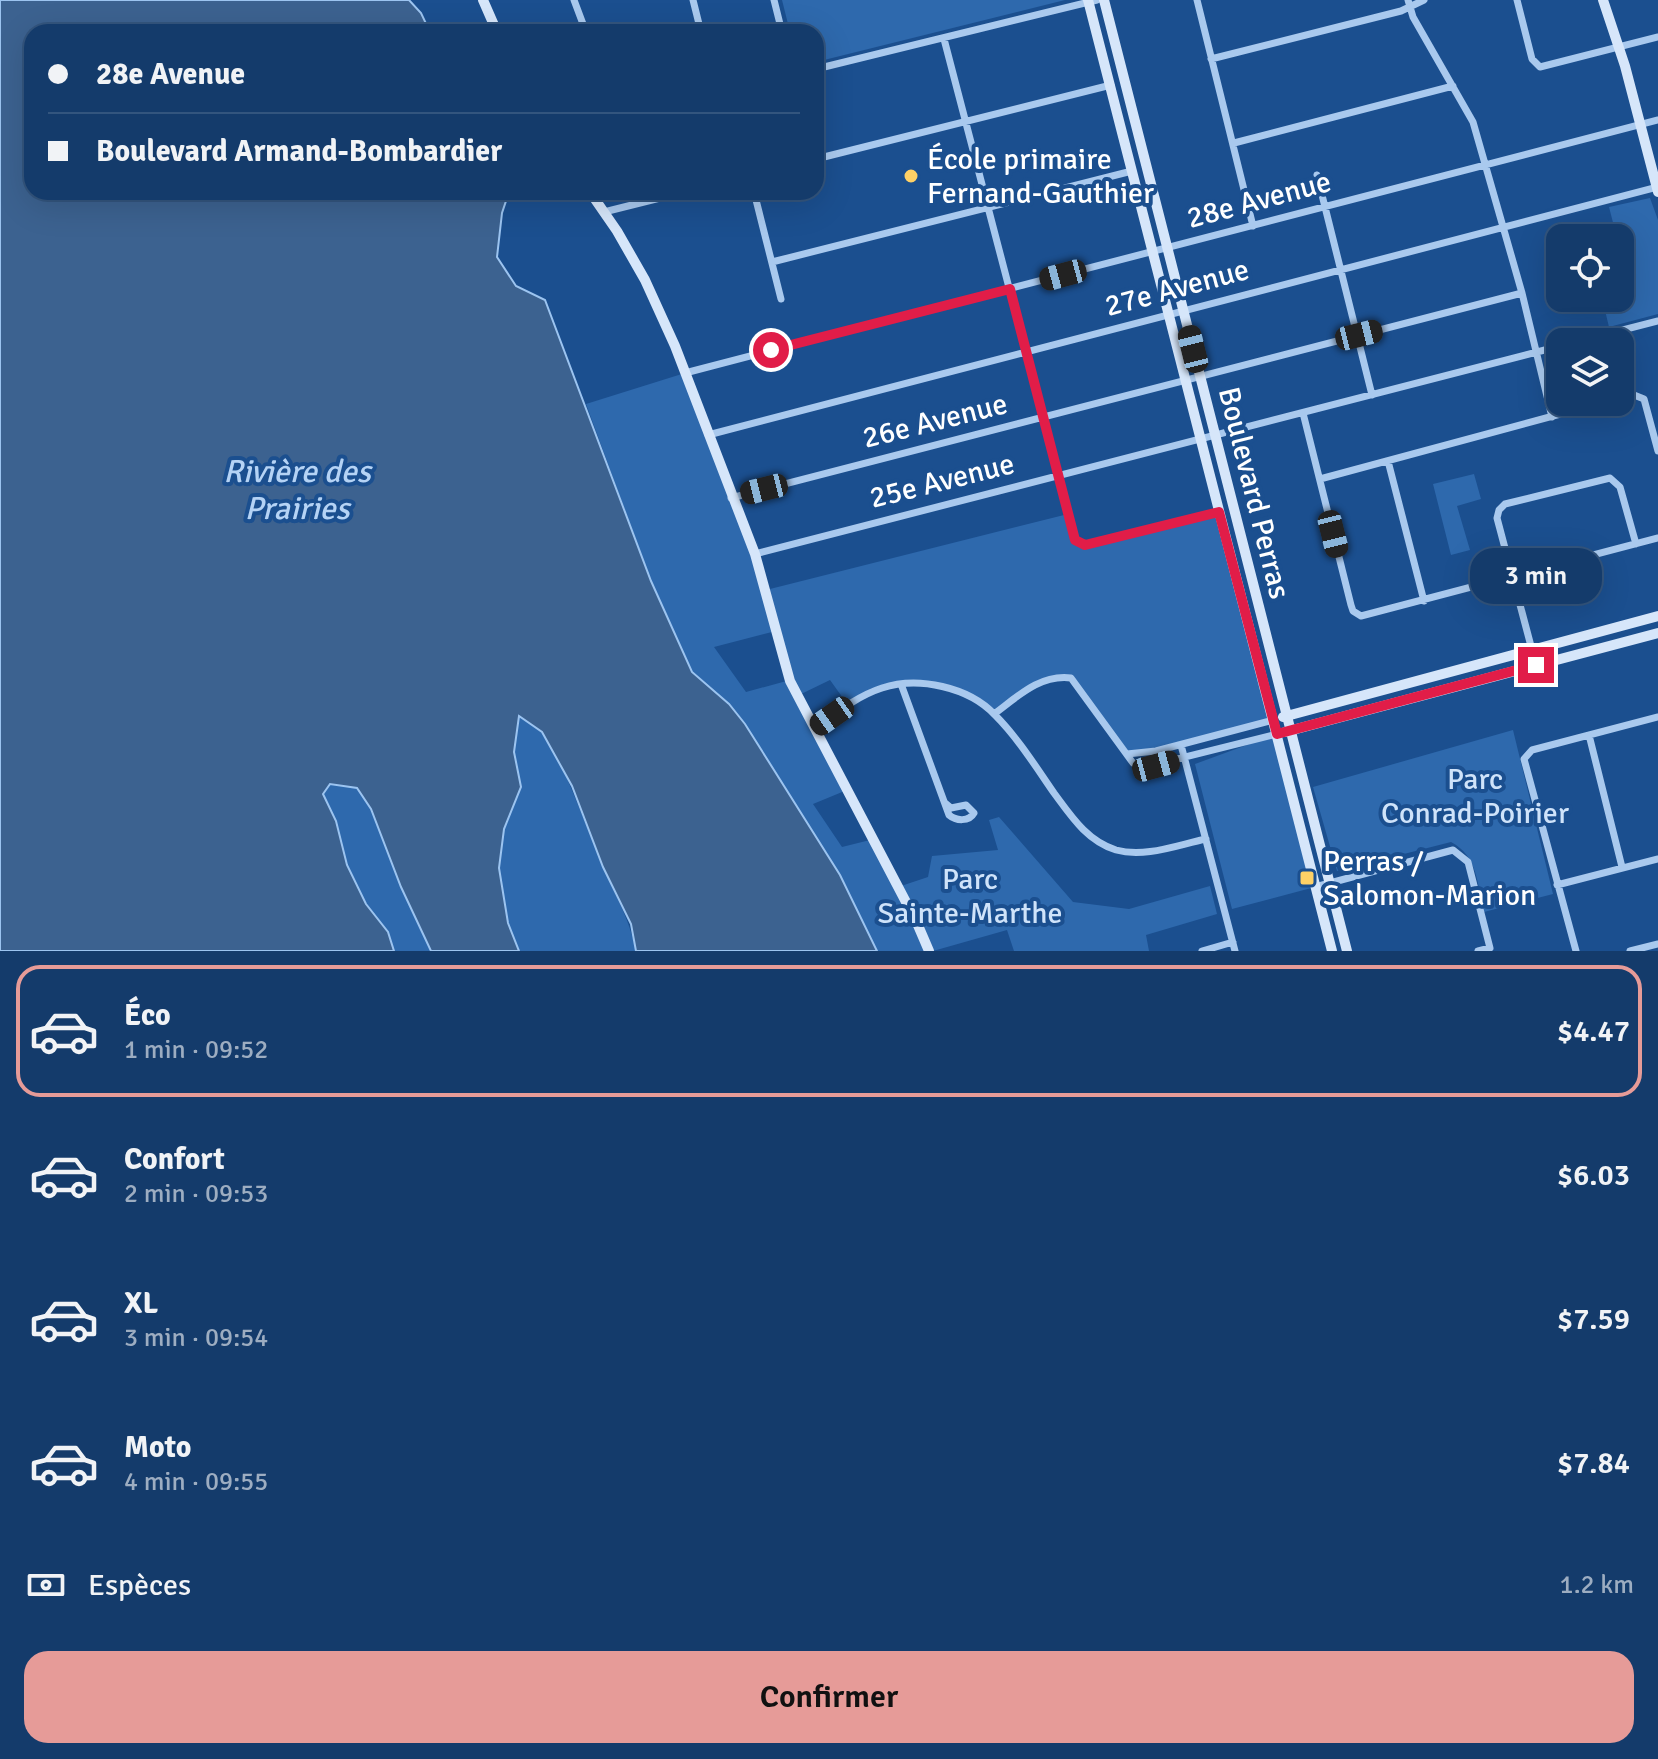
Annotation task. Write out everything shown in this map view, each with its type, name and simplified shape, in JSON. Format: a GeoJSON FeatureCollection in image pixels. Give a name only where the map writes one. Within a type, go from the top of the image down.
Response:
{"type":"FeatureCollection","features":[{"type":"Feature","properties":{"kind":"main road"},"geometry":{"type":"LineString","coordinates":[[483,0],[494,24]]}},
{"type":"Feature","properties":{"kind":"main road","name":"Boulevard Perras"},"geometry":{"type":"LineString","coordinates":[[1104,0],[1347,951]]}},
{"type":"Feature","properties":{"kind":"main road"},"geometry":{"type":"LineString","coordinates":[[1603,0],[1658,189]]}},
{"type":"Feature","properties":{"kind":"main road","name":"Boulevard Perras"},"geometry":{"type":"LineString","coordinates":[[1091,1],[1332,951]]}},
{"type":"Feature","properties":{"kind":"main road"},"geometry":{"type":"LineString","coordinates":[[596,200],[645,280],[685,373],[755,554],[790,681],[929,951]]}},
{"type":"Feature","properties":{"kind":"main road"},"geometry":{"type":"LineString","coordinates":[[1273,720],[1658,616]]}},
{"type":"Feature","properties":{"kind":"main road"},"geometry":{"type":"LineString","coordinates":[[1277,734],[1658,633]]}},
{"type":"Feature","properties":{"kind":"street"},"geometry":{"type":"LineString","coordinates":[[574,0],[583,24]]}},
{"type":"Feature","properties":{"kind":"street"},"geometry":{"type":"LineString","coordinates":[[693,0],[699,24]]}},
{"type":"Feature","properties":{"kind":"street"},"geometry":{"type":"LineString","coordinates":[[774,0],[780,24]]}},
{"type":"Feature","properties":{"kind":"street"},"geometry":{"type":"LineString","coordinates":[[1197,0],[1253,226]]}},
{"type":"Feature","properties":{"kind":"street"},"geometry":{"type":"LineString","coordinates":[[1211,59],[1401,11],[1409,3],[1424,0]]}},
{"type":"Feature","properties":{"kind":"street"},"geometry":{"type":"LineString","coordinates":[[1517,0],[1532,59],[1537,66],[1544,67],[1658,37]]}},
{"type":"Feature","properties":{"kind":"street"},"geometry":{"type":"LineString","coordinates":[[824,67],[1091,1]]}},
{"type":"Feature","properties":{"kind":"street"},"geometry":{"type":"LineString","coordinates":[[1409,3],[1413,17],[1471,116],[1522,293],[1552,417]]}},
{"type":"Feature","properties":{"kind":"street"},"geometry":{"type":"LineString","coordinates":[[944,39],[1073,537],[1085,545],[1219,512]]}},
{"type":"Feature","properties":{"kind":"street"},"geometry":{"type":"LineString","coordinates":[[824,157],[1111,85]]}},
{"type":"Feature","properties":{"kind":"street"},"geometry":{"type":"LineString","coordinates":[[1234,143],[1453,86]]}},
{"type":"Feature","properties":{"kind":"street","name":"28e Avenue"},"geometry":{"type":"LineString","coordinates":[[685,373],[1658,120]]}},
{"type":"Feature","properties":{"kind":"street"},"geometry":{"type":"LineString","coordinates":[[772,262],[1132,171]]}},
{"type":"Feature","properties":{"kind":"street"},"geometry":{"type":"LineString","coordinates":[[1317,175],[1372,395]]}},
{"type":"Feature","properties":{"kind":"street","name":"27e Avenue"},"geometry":{"type":"LineString","coordinates":[[708,435],[1658,189]]}},
{"type":"Feature","properties":{"kind":"street"},"geometry":{"type":"LineString","coordinates":[[604,212],[652,200]]}},
{"type":"Feature","properties":{"kind":"street"},"geometry":{"type":"LineString","coordinates":[[756,200],[781,299]]}},
{"type":"Feature","properties":{"kind":"street","name":"26e Avenue"},"geometry":{"type":"LineString","coordinates":[[731,498],[1522,293]]}},
{"type":"Feature","properties":{"kind":"street"},"geometry":{"type":"LineString","coordinates":[[1631,328],[1658,321]]}},
{"type":"Feature","properties":{"kind":"street","name":"25e Avenue"},"geometry":{"type":"LineString","coordinates":[[755,554],[1546,350]]}},
{"type":"Feature","properties":{"kind":"street"},"geometry":{"type":"LineString","coordinates":[[1634,395],[1644,399],[1658,451]]}},
{"type":"Feature","properties":{"kind":"street"},"geometry":{"type":"LineString","coordinates":[[1303,413],[1351,605],[1357,614],[1365,617],[1658,538]]}},
{"type":"Feature","properties":{"kind":"street"},"geometry":{"type":"LineString","coordinates":[[1320,479],[1556,416]]}},
{"type":"Feature","properties":{"kind":"street"},"geometry":{"type":"LineString","coordinates":[[1388,461],[1424,601]]}},
{"type":"Feature","properties":{"kind":"street"},"geometry":{"type":"LineString","coordinates":[[1536,665],[1497,518],[1499,510],[1505,504],[1605,479],[1618,483],[1636,544]]}},
{"type":"Feature","properties":{"kind":"street"},"geometry":{"type":"LineString","coordinates":[[994,714],[1042,681],[1071,678],[1133,763],[1141,768],[1277,734]]}},
{"type":"Feature","properties":{"kind":"street"},"geometry":{"type":"LineString","coordinates":[[901,684],[945,803]]}},
{"type":"Feature","properties":{"kind":"street"},"geometry":{"type":"LineString","coordinates":[[814,729],[881,688],[901,684],[933,685],[960,692],[994,714],[1076,822],[1096,841],[1120,851],[1142,853],[1206,839]]}},
{"type":"Feature","properties":{"kind":"street"},"geometry":{"type":"LineString","coordinates":[[1576,951],[1524,763],[1526,755],[1532,750],[1658,717]]}},
{"type":"Feature","properties":{"kind":"street"},"geometry":{"type":"LineString","coordinates":[[1127,754],[1146,754],[1273,720]]}},
{"type":"Feature","properties":{"kind":"street"},"geometry":{"type":"LineString","coordinates":[[1589,735],[1622,867]]}},
{"type":"Feature","properties":{"kind":"street"},"geometry":{"type":"LineString","coordinates":[[1181,745],[1234,947],[1202,951]]}},
{"type":"Feature","properties":{"kind":"street"},"geometry":{"type":"LineString","coordinates":[[1315,887],[1453,850],[1468,862],[1491,949],[1478,951]]}},
{"type":"Feature","properties":{"kind":"street"},"geometry":{"type":"LineString","coordinates":[[1557,885],[1658,859]]}},
{"type":"Feature","properties":{"kind":"street"},"geometry":{"type":"LineString","coordinates":[[1636,950],[1658,944]]}},
{"type":"Feature","properties":{"kind":"green space"},"geometry":{"type":"Polygon","coordinates":[[[782,0],[1065,0],[824,60],[824,24],[788,24],[782,0]]]}},
{"type":"Feature","properties":{"kind":"green space"},"geometry":{"type":"Polygon","coordinates":[[[1650,198],[1658,220],[1658,314],[1609,327],[1605,312],[1634,312],[1634,224],[1613,224],[1609,207],[1650,198]]]}},
{"type":"Feature","properties":{"kind":"green space","name":"Parc Sainte-Marthe"},"geometry":{"type":"Polygon","coordinates":[[[685,373],[766,590],[1068,514],[1078,543],[1219,512],[1273,720],[1181,745],[1127,754],[1070,679],[1049,680],[994,714],[978,702],[933,685],[881,688],[848,705],[830,680],[797,696],[847,790],[813,804],[842,847],[874,839],[898,887],[928,877],[932,856],[998,850],[989,820],[999,817],[1073,902],[1129,909],[1210,886],[1217,914],[1146,935],[1149,951],[1014,951],[1007,930],[933,951],[877,951],[840,875],[757,744],[729,704],[692,673],[651,581],[586,404],[685,373]],[[776,631],[714,647],[746,692],[790,680],[776,631]]]}},
{"type":"Feature","properties":{"kind":"green space"},"geometry":{"type":"Polygon","coordinates":[[[1474,474],[1481,499],[1457,506],[1470,550],[1451,555],[1433,484],[1474,474]]]}},
{"type":"Feature","properties":{"kind":"green space"},"geometry":{"type":"Polygon","coordinates":[[[458,539],[567,778],[625,915],[636,951],[394,951],[388,932],[366,904],[347,865],[336,821],[323,794],[458,539]]]}},
{"type":"Feature","properties":{"kind":"green space","name":"Parc Conrad-Poirier"},"geometry":{"type":"Polygon","coordinates":[[[1513,730],[1553,894],[1484,912],[1471,863],[1467,855],[1451,842],[1337,871],[1313,787],[1513,730]]]}},
{"type":"Feature","properties":{"kind":"green space"},"geometry":{"type":"Polygon","coordinates":[[[1277,734],[1315,887],[1232,909],[1195,764],[1277,734]]]}},
{"type":"Feature","properties":{"kind":"water","name":"Rivière des Prairies"},"geometry":{"type":"Polygon","coordinates":[[[0,0],[409,0],[426,24],[24,24],[24,200],[506,200],[497,257],[516,286],[545,300],[651,581],[692,672],[729,704],[745,724],[840,875],[877,951],[636,951],[631,924],[603,867],[572,786],[542,732],[519,716],[514,752],[521,787],[504,829],[499,868],[508,923],[519,951],[431,951],[401,887],[371,809],[357,788],[330,784],[323,794],[336,821],[347,865],[366,904],[388,932],[394,951],[0,951],[0,0]]]}},
{"type":"Feature","properties":{"kind":"place","name":"École primaire Fernand-Gauthier"},"geometry":{"type":"Point","coordinates":[911,176]}},
{"type":"Feature","properties":{"kind":"place","name":"Perras / Salomon-Marion"},"geometry":{"type":"Point","coordinates":[1307,878]}},
{"type":"Feature","properties":{"kind":"route"},"geometry":{"type":"LineString","coordinates":[[771,350],[1010,289],[1073,537],[1085,545],[1219,512],[1277,734],[1536,665]]}}]}
